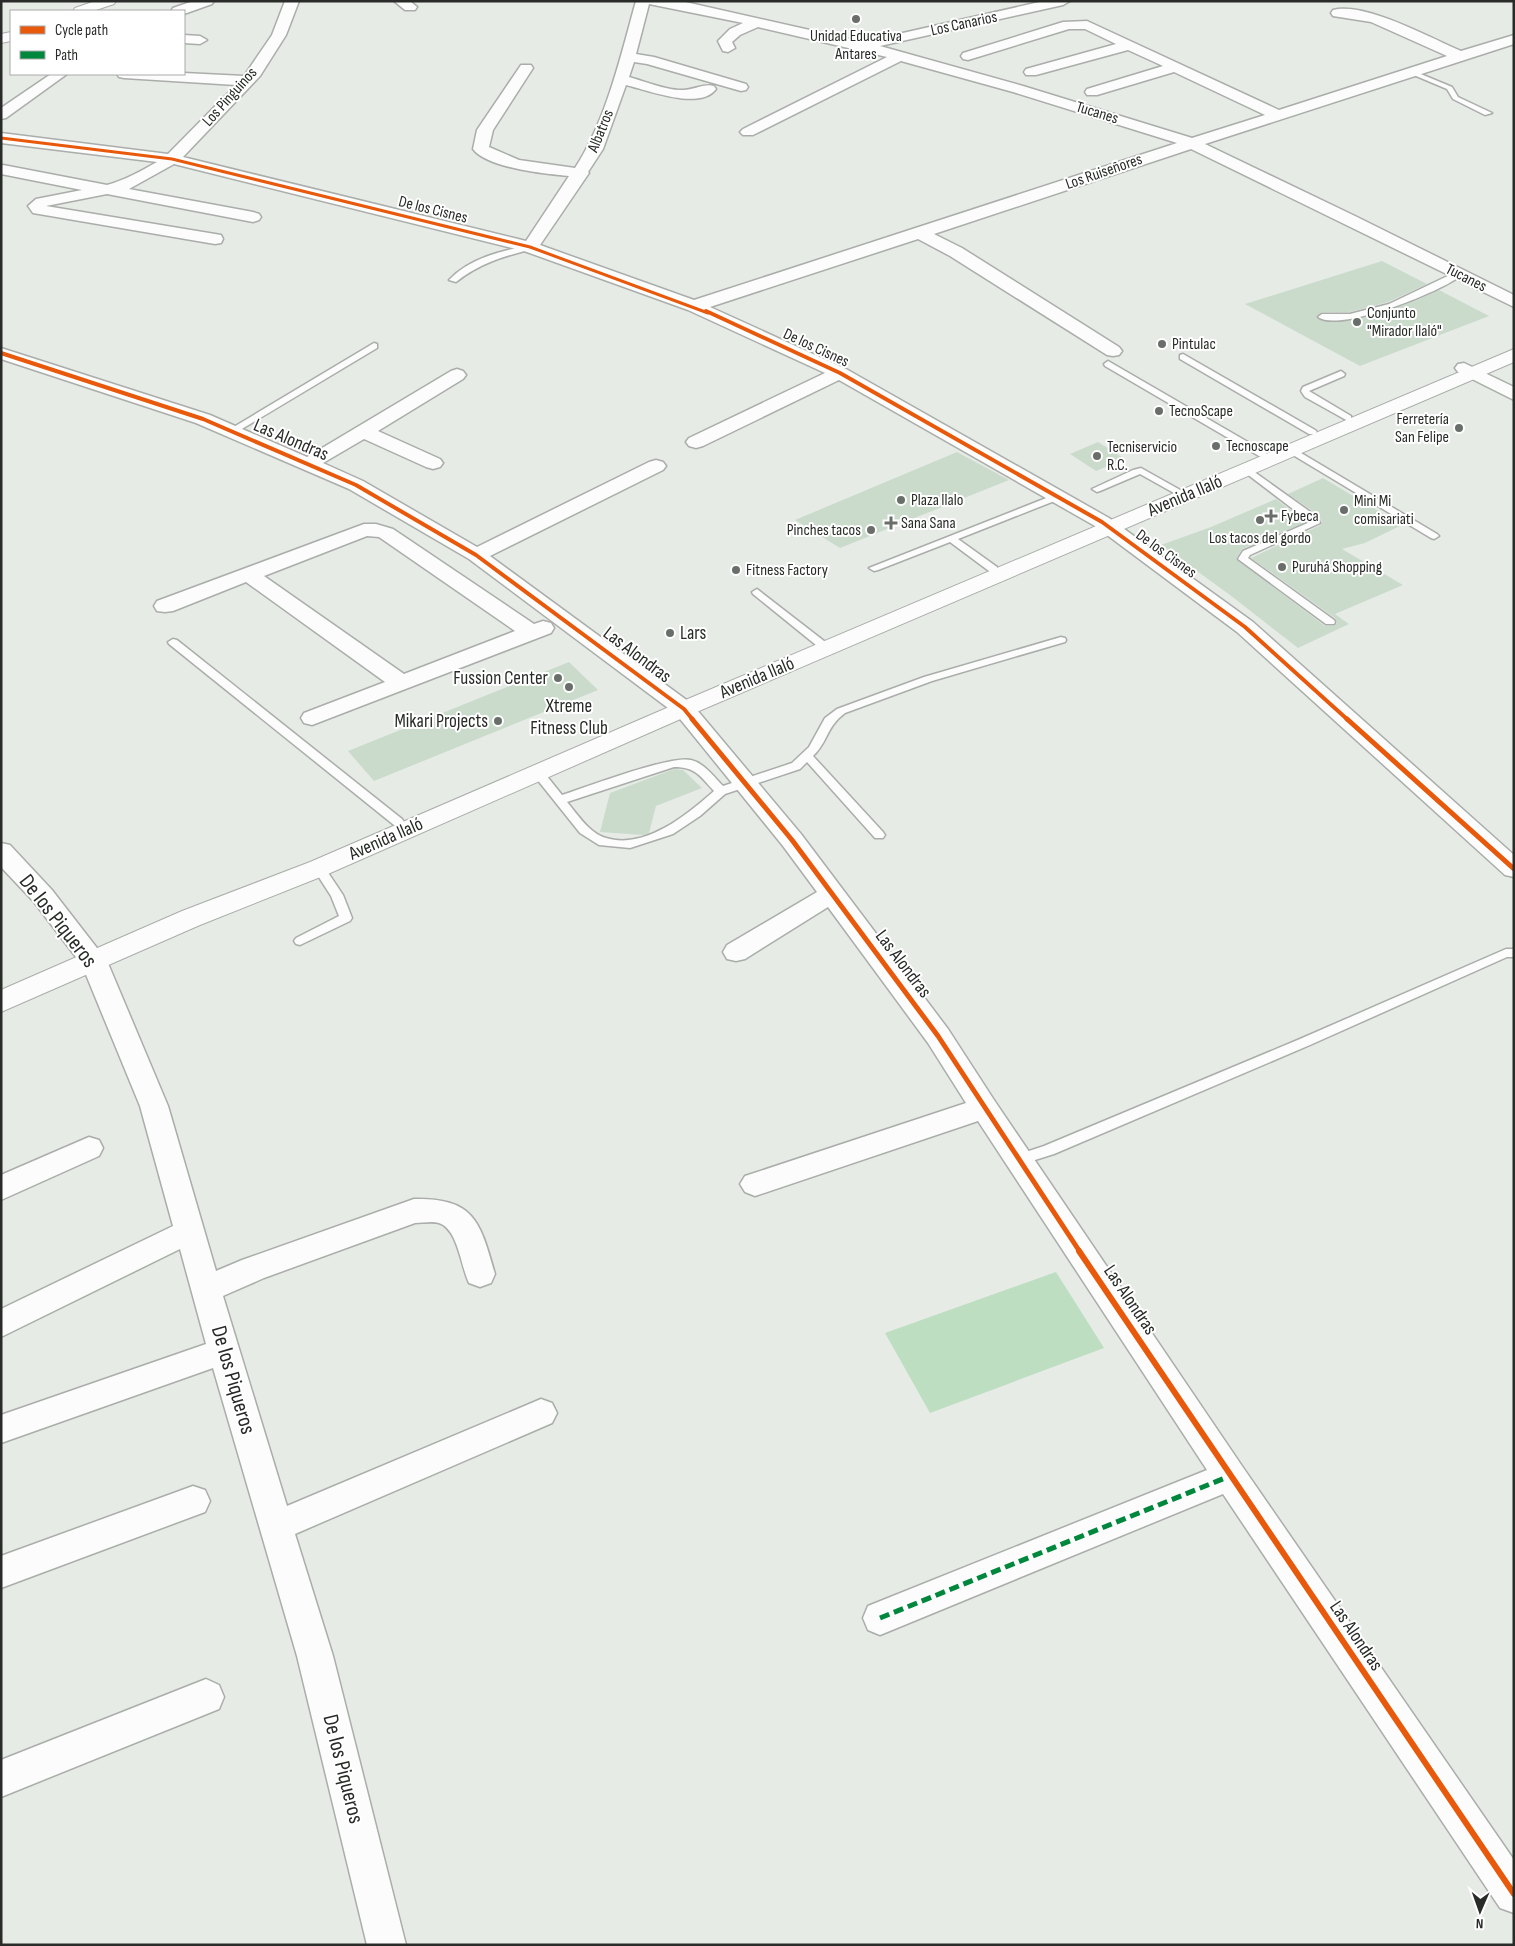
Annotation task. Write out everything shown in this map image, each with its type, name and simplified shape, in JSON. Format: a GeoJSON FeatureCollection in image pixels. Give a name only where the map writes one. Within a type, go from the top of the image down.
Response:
{"type":"FeatureCollection","features":[{"type":"Feature","properties":{"kind":"main road"},"geometry":{"type":"LineString","coordinates":[[83,10],[109,1]]}},
{"type":"Feature","properties":{"kind":"main road","name":"Avenida Ilaló"},"geometry":{"type":"LineString","coordinates":[[1,990],[319,868],[538,773],[820,643],[993,569],[1291,450],[1468,370],[1514,346]]}},
{"type":"Feature","properties":{"kind":"main road","name":"Avenida Ilaló"},"geometry":{"type":"LineString","coordinates":[[1,1002],[91,957],[398,822],[680,706],[1105,525],[1177,490],[1312,432],[1468,370],[1514,355]]}},
{"type":"Feature","properties":{"kind":"street"},"geometry":{"type":"LineString","coordinates":[[181,10],[208,1]]}},
{"type":"Feature","properties":{"kind":"street","name":"Los Pinguinos"},"geometry":{"type":"LineString","coordinates":[[106,190],[134,181],[172,159],[248,81],[279,35],[292,1]]}},
{"type":"Feature","properties":{"kind":"street","name":"Albatros"},"geometry":{"type":"LineString","coordinates":[[530,247],[581,173],[595,149],[621,79],[643,1]]}},
{"type":"Feature","properties":{"kind":"street","name":"Tucanes"},"geometry":{"type":"LineString","coordinates":[[653,1],[671,3],[864,46],[1018,89],[1191,143],[1349,219],[1514,302]]}},
{"type":"Feature","properties":{"kind":"street","name":"Los Canarios"},"geometry":{"type":"LineString","coordinates":[[864,46],[1064,1]]}},
{"type":"Feature","properties":{"kind":"street"},"geometry":{"type":"LineString","coordinates":[[1338,13],[1362,15],[1376,19],[1460,56]]}},
{"type":"Feature","properties":{"kind":"street"},"geometry":{"type":"LineString","coordinates":[[728,48],[725,41],[729,37],[756,23]]}},
{"type":"Feature","properties":{"kind":"street"},"geometry":{"type":"LineString","coordinates":[[968,56],[1076,24],[1087,25],[1277,115]]}},
{"type":"Feature","properties":{"kind":"street"},"geometry":{"type":"LineString","coordinates":[[185,39],[200,40]]}},
{"type":"Feature","properties":{"kind":"street","name":"Los Ruiseñores"},"geometry":{"type":"LineString","coordinates":[[694,306],[921,234],[1191,143],[1514,39]]}},
{"type":"Feature","properties":{"kind":"street"},"geometry":{"type":"LineString","coordinates":[[1031,72],[1129,45]]}},
{"type":"Feature","properties":{"kind":"street"},"geometry":{"type":"LineString","coordinates":[[748,132],[899,56]]}},
{"type":"Feature","properties":{"kind":"street"},"geometry":{"type":"LineString","coordinates":[[628,57],[649,60],[741,87]]}},
{"type":"Feature","properties":{"kind":"street"},"geometry":{"type":"LineString","coordinates":[[1092,92],[1175,67]]}},
{"type":"Feature","properties":{"kind":"street"},"geometry":{"type":"LineString","coordinates":[[526,68],[485,130],[481,149],[493,157],[515,163],[541,169],[581,173]]}},
{"type":"Feature","properties":{"kind":"street"},"geometry":{"type":"LineString","coordinates":[[1,115],[59,75]]}},
{"type":"Feature","properties":{"kind":"street"},"geometry":{"type":"LineString","coordinates":[[142,75],[248,81]]}},
{"type":"Feature","properties":{"kind":"street"},"geometry":{"type":"LineString","coordinates":[[621,79],[681,95],[699,94],[709,89]]}},
{"type":"Feature","properties":{"kind":"street","name":"De los Cisnes"},"geometry":{"type":"LineString","coordinates":[[1,138],[172,159],[530,247],[694,306],[840,373],[1059,496],[1105,525],[1244,627],[1514,869]]}},
{"type":"Feature","properties":{"kind":"street"},"geometry":{"type":"LineString","coordinates":[[3,170],[253,217]]}},
{"type":"Feature","properties":{"kind":"street"},"geometry":{"type":"LineString","coordinates":[[106,190],[42,202],[36,206],[39,210],[66,215],[215,238]]}},
{"type":"Feature","properties":{"kind":"street"},"geometry":{"type":"LineString","coordinates":[[921,234],[956,252],[1111,357]]}},
{"type":"Feature","properties":{"kind":"street","name":"Las Alondras"},"geometry":{"type":"LineString","coordinates":[[1,354],[203,419],[356,485],[476,555],[680,706],[732,786],[792,840],[938,1036],[1230,1476],[1514,1894]]}},
{"type":"Feature","properties":{"kind":"street"},"geometry":{"type":"LineString","coordinates":[[1468,370],[1514,394]]}},
{"type":"Feature","properties":{"kind":"street"},"geometry":{"type":"LineString","coordinates":[[696,442],[840,373]]}},
{"type":"Feature","properties":{"kind":"street"},"geometry":{"type":"LineString","coordinates":[[308,464],[457,375]]}},
{"type":"Feature","properties":{"kind":"street"},"geometry":{"type":"LineString","coordinates":[[363,431],[434,463]]}},
{"type":"Feature","properties":{"kind":"street"},"geometry":{"type":"LineString","coordinates":[[476,555],[656,466]]}},
{"type":"Feature","properties":{"kind":"street"},"geometry":{"type":"LineString","coordinates":[[165,606],[364,530],[376,530],[386,533],[531,632]]}},
{"type":"Feature","properties":{"kind":"street"},"geometry":{"type":"LineString","coordinates":[[249,575],[401,683]]}},
{"type":"Feature","properties":{"kind":"street"},"geometry":{"type":"LineString","coordinates":[[312,718],[565,620]]}},
{"type":"Feature","properties":{"kind":"street","name":"De los Piqueros"},"geometry":{"type":"LineString","coordinates":[[1,851],[42,896],[91,957],[154,1106],[224,1352],[315,1656],[387,1945]]}},
{"type":"Feature","properties":{"kind":"street"},"geometry":{"type":"LineString","coordinates":[[736,952],[820,900],[833,895]]}},
{"type":"Feature","properties":{"kind":"street"},"geometry":{"type":"LineString","coordinates":[[755,1184],[984,1108]]}},
{"type":"Feature","properties":{"kind":"street"},"geometry":{"type":"LineString","coordinates":[[1,1188],[89,1148]]}},
{"type":"Feature","properties":{"kind":"street"},"geometry":{"type":"LineString","coordinates":[[207,1289],[253,1270],[414,1211],[443,1212],[456,1216],[466,1230],[480,1274]]}},
{"type":"Feature","properties":{"kind":"street"},"geometry":{"type":"LineString","coordinates":[[1,1324],[171,1239],[190,1232]]}},
{"type":"Feature","properties":{"kind":"street"},"geometry":{"type":"LineString","coordinates":[[1,1429],[212,1354],[224,1352]]}},
{"type":"Feature","properties":{"kind":"street"},"geometry":{"type":"LineString","coordinates":[[276,1526],[541,1413]]}},
{"type":"Feature","properties":{"kind":"street"},"geometry":{"type":"LineString","coordinates":[[880,1618],[1230,1476]]}},
{"type":"Feature","properties":{"kind":"street"},"geometry":{"type":"LineString","coordinates":[[1,1572],[193,1501]]}},
{"type":"Feature","properties":{"kind":"street"},"geometry":{"type":"LineString","coordinates":[[1,1779],[206,1697]]}},
{"type":"Feature","properties":{"kind":"lane"},"geometry":{"type":"LineString","coordinates":[[1412,72],[1450,88],[1455,98],[1488,113]]}},
{"type":"Feature","properties":{"kind":"lane"},"geometry":{"type":"LineString","coordinates":[[453,280],[485,258],[530,247]]}},
{"type":"Feature","properties":{"kind":"lane"},"geometry":{"type":"LineString","coordinates":[[1322,317],[1350,317],[1392,306],[1459,274]]}},
{"type":"Feature","properties":{"kind":"lane"},"geometry":{"type":"LineString","coordinates":[[232,431],[374,346]]}},
{"type":"Feature","properties":{"kind":"lane"},"geometry":{"type":"LineString","coordinates":[[1111,357],[1262,454]]}},
{"type":"Feature","properties":{"kind":"lane"},"geometry":{"type":"LineString","coordinates":[[1183,357],[1312,432]]}},
{"type":"Feature","properties":{"kind":"lane"},"geometry":{"type":"LineString","coordinates":[[1341,374],[1305,391],[1308,395],[1348,418]]}},
{"type":"Feature","properties":{"kind":"lane"},"geometry":{"type":"LineString","coordinates":[[1291,450],[1434,536]]}},
{"type":"Feature","properties":{"kind":"lane"},"geometry":{"type":"LineString","coordinates":[[1246,469],[1314,518],[1315,523],[1246,553],[1243,559],[1330,622]]}},
{"type":"Feature","properties":{"kind":"lane"},"geometry":{"type":"LineString","coordinates":[[1097,489],[1141,471],[1177,490]]}},
{"type":"Feature","properties":{"kind":"lane"},"geometry":{"type":"LineString","coordinates":[[874,568],[1059,496]]}},
{"type":"Feature","properties":{"kind":"lane"},"geometry":{"type":"LineString","coordinates":[[951,538],[993,569]]}},
{"type":"Feature","properties":{"kind":"lane"},"geometry":{"type":"LineString","coordinates":[[757,592],[820,643]]}},
{"type":"Feature","properties":{"kind":"lane"},"geometry":{"type":"LineString","coordinates":[[538,773],[584,830],[602,842],[630,844],[669,831],[732,786],[796,766],[808,757],[814,749],[829,720],[841,711],[928,679],[1061,640]]}},
{"type":"Feature","properties":{"kind":"lane"},"geometry":{"type":"LineString","coordinates":[[173,642],[398,822]]}},
{"type":"Feature","properties":{"kind":"lane"},"geometry":{"type":"LineString","coordinates":[[808,757],[879,835]]}},
{"type":"Feature","properties":{"kind":"lane"},"geometry":{"type":"LineString","coordinates":[[560,800],[673,763],[689,763],[732,786]]}},
{"type":"Feature","properties":{"kind":"lane"},"geometry":{"type":"LineString","coordinates":[[300,941],[346,918],[337,896],[319,868]]}},
{"type":"Feature","properties":{"kind":"lane"},"geometry":{"type":"LineString","coordinates":[[1019,1160],[1049,1150],[1305,1042],[1506,953],[1514,952]]}},
{"type":"Feature","properties":{"kind":"green space"},"geometry":{"type":"Polygon","coordinates":[[[1056,1272],[1104,1348],[930,1413],[885,1333],[1056,1272]]]}},
{"type":"Feature","properties":{"kind":"building","name":"Conjunto \"Mirador Ilaló\""},"geometry":{"type":"Polygon","coordinates":[[[1382,261],[1427,284],[1388,302],[1350,312],[1322,312],[1316,318],[1330,322],[1368,317],[1415,301],[1439,290],[1489,316],[1360,366],[1245,304],[1382,261]]]}},
{"type":"Feature","properties":{"kind":"building","name":"Tecniservicio R.C."},"geometry":{"type":"Polygon","coordinates":[[[1098,442],[1125,459],[1096,471],[1070,454],[1098,442]]]}},
{"type":"Feature","properties":{"kind":"building","name":"Plaza Ilalo"},"geometry":{"type":"Polygon","coordinates":[[[957,452],[1009,480],[840,548],[795,520],[957,452]]]}},
{"type":"Feature","properties":{"kind":"building","name":"Puruhá Shopping"},"geometry":{"type":"Polygon","coordinates":[[[1323,478],[1402,525],[1365,543],[1342,549],[1403,585],[1335,614],[1349,624],[1298,648],[1161,545],[1211,527],[1276,499],[1306,522],[1242,549],[1236,559],[1325,626],[1334,626],[1337,623],[1335,618],[1251,558],[1321,525],[1322,522],[1317,514],[1288,494],[1323,478]]]}},
{"type":"Feature","properties":{"kind":"building"},"geometry":{"type":"Polygon","coordinates":[[[569,662],[598,690],[374,781],[348,751],[569,662]]]}},
{"type":"Feature","properties":{"kind":"building"},"geometry":{"type":"Polygon","coordinates":[[[674,769],[683,770],[702,788],[656,806],[649,833],[643,835],[600,832],[610,793],[674,769]]]}},
{"type":"Feature","properties":{"kind":"marked path"},"geometry":{"type":"LineString","coordinates":[[880,1618],[1230,1476]]}},
{"type":"Feature","properties":{"kind":"cycle path"},"geometry":{"type":"LineString","coordinates":[[1,138],[172,159],[530,247],[694,306],[840,373],[1102,522],[1245,627],[1514,869]]}},
{"type":"Feature","properties":{"kind":"cycle path"},"geometry":{"type":"LineString","coordinates":[[1,353],[203,419],[356,485],[476,555],[684,709],[792,840],[938,1036],[1230,1476],[1514,1894]]}},
{"type":"Feature","properties":{"kind":"place","name":"Unidad Educativa Antares"},"geometry":{"type":"Point","coordinates":[856,19]}},
{"type":"Feature","properties":{"kind":"place","name":"Conjunto \"Mirador Ilaló\""},"geometry":{"type":"Point","coordinates":[1357,322]}},
{"type":"Feature","properties":{"kind":"place","name":"Pintulac"},"geometry":{"type":"Point","coordinates":[1162,344]}},
{"type":"Feature","properties":{"kind":"place","name":"TecnoScape"},"geometry":{"type":"Point","coordinates":[1159,411]}},
{"type":"Feature","properties":{"kind":"place","name":"Ferretería San Felipe"},"geometry":{"type":"Point","coordinates":[1459,428]}},
{"type":"Feature","properties":{"kind":"place","name":"Tecnoscape"},"geometry":{"type":"Point","coordinates":[1216,446]}},
{"type":"Feature","properties":{"kind":"place","name":"Tecniservicio R.C."},"geometry":{"type":"Point","coordinates":[1097,456]}},
{"type":"Feature","properties":{"kind":"place","name":"Plaza Ilalo"},"geometry":{"type":"Point","coordinates":[901,500]}},
{"type":"Feature","properties":{"kind":"place","name":"Mini Mi comisariati"},"geometry":{"type":"Point","coordinates":[1344,510]}},
{"type":"Feature","properties":{"kind":"place","name":"Fybeca"},"geometry":{"type":"Point","coordinates":[1271,516]}},
{"type":"Feature","properties":{"kind":"place","name":"Los tacos del gordo"},"geometry":{"type":"Point","coordinates":[1260,520]}},
{"type":"Feature","properties":{"kind":"place","name":"Sana Sana"},"geometry":{"type":"Point","coordinates":[891,523]}},
{"type":"Feature","properties":{"kind":"place","name":"Pinches tacos"},"geometry":{"type":"Point","coordinates":[871,530]}},
{"type":"Feature","properties":{"kind":"place","name":"Puruhá Shopping"},"geometry":{"type":"Point","coordinates":[1282,567]}},
{"type":"Feature","properties":{"kind":"place","name":"Fitness Factory"},"geometry":{"type":"Point","coordinates":[736,570]}},
{"type":"Feature","properties":{"kind":"place","name":"Lars"},"geometry":{"type":"Point","coordinates":[670,633]}},
{"type":"Feature","properties":{"kind":"place","name":"Fussion Center"},"geometry":{"type":"Point","coordinates":[558,678]}},
{"type":"Feature","properties":{"kind":"place","name":"Xtreme Fitness Club"},"geometry":{"type":"Point","coordinates":[569,687]}},
{"type":"Feature","properties":{"kind":"place","name":"Mikari Projects"},"geometry":{"type":"Point","coordinates":[498,721]}}]}
